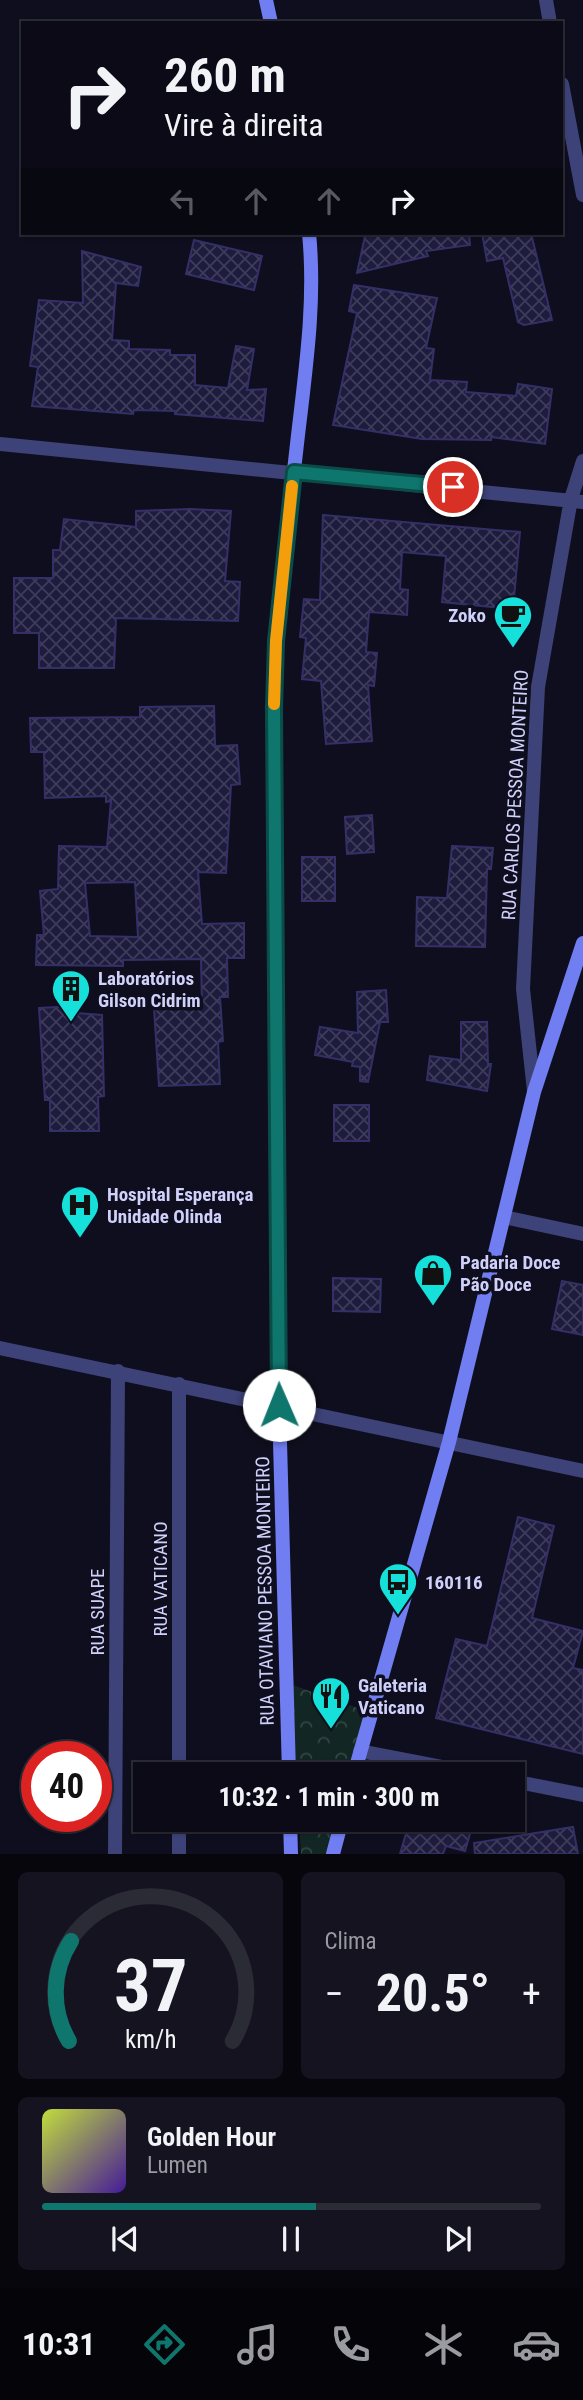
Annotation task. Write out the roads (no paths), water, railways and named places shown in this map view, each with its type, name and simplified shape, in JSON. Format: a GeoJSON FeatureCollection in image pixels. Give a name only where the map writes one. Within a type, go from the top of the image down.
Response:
{"type":"FeatureCollection","features":[{"type":"Feature","properties":{"kind":"street"},"geometry":{"type":"LineString","coordinates":[[266,0],[271,21]]}},
{"type":"Feature","properties":{"kind":"street"},"geometry":{"type":"LineString","coordinates":[[546,0],[550,21]]}},
{"type":"Feature","properties":{"kind":"street"},"geometry":{"type":"LineString","coordinates":[[563,89],[583,195]]}},
{"type":"Feature","properties":{"kind":"street","name":"RUA OTAVIANO PESSOA MONTEIRO"},"geometry":{"type":"LineString","coordinates":[[289,1762],[279,1405],[274,708],[276,641],[311,326],[312,265],[309,235]]}},
{"type":"Feature","properties":{"kind":"street"},"geometry":{"type":"LineString","coordinates":[[0,444],[577,500]]}},
{"type":"Feature","properties":{"kind":"street","name":"RUA CARLOS PESSOA MONTEIRO"},"geometry":{"type":"LineString","coordinates":[[534,1092],[523,989],[531,769],[542,653],[577,500],[583,461]]}},
{"type":"Feature","properties":{"kind":"street"},"geometry":{"type":"LineString","coordinates":[[357,1762],[449,1442],[534,1092],[579,975],[583,943]]}},
{"type":"Feature","properties":{"kind":"street"},"geometry":{"type":"LineString","coordinates":[[504,1217],[583,1234]]}},
{"type":"Feature","properties":{"kind":"street"},"geometry":{"type":"LineString","coordinates":[[0,1348],[583,1471]]}},
{"type":"Feature","properties":{"kind":"street","name":"RUA SUAPE"},"geometry":{"type":"LineString","coordinates":[[115,1854],[118,1371]]}},
{"type":"Feature","properties":{"kind":"street","name":"RUA VATICANO"},"geometry":{"type":"LineString","coordinates":[[179,1384],[179,1762]]}},
{"type":"Feature","properties":{"kind":"street"},"geometry":{"type":"LineString","coordinates":[[360,1751],[417,1762]]}},
{"type":"Feature","properties":{"kind":"street"},"geometry":{"type":"LineString","coordinates":[[525,1783],[583,1795]]}},
{"type":"Feature","properties":{"kind":"street"},"geometry":{"type":"LineString","coordinates":[[179,1832],[180,1854]]}},
{"type":"Feature","properties":{"kind":"street"},"geometry":{"type":"LineString","coordinates":[[290,1832],[291,1854]]}},
{"type":"Feature","properties":{"kind":"street"},"geometry":{"type":"LineString","coordinates":[[333,1854],[339,1832]]}},
{"type":"Feature","properties":{"kind":"place","name":"Zoko"},"geometry":{"type":"Point","coordinates":[513,649]}},
{"type":"Feature","properties":{"kind":"place","name":"Laboratórios Gilson Cidrim"},"geometry":{"type":"Point","coordinates":[71,1023]}},
{"type":"Feature","properties":{"kind":"place","name":"Hospital Esperança Unidade Olinda"},"geometry":{"type":"Point","coordinates":[80,1239]}},
{"type":"Feature","properties":{"kind":"place","name":"Padaria Doce Pão Doce"},"geometry":{"type":"Point","coordinates":[433,1307]}},
{"type":"Feature","properties":{"kind":"place","name":"160116"},"geometry":{"type":"Point","coordinates":[398,1616]}},
{"type":"Feature","properties":{"kind":"place","name":"Galeteria Vaticano"},"geometry":{"type":"Point","coordinates":[331,1730]}}]}
